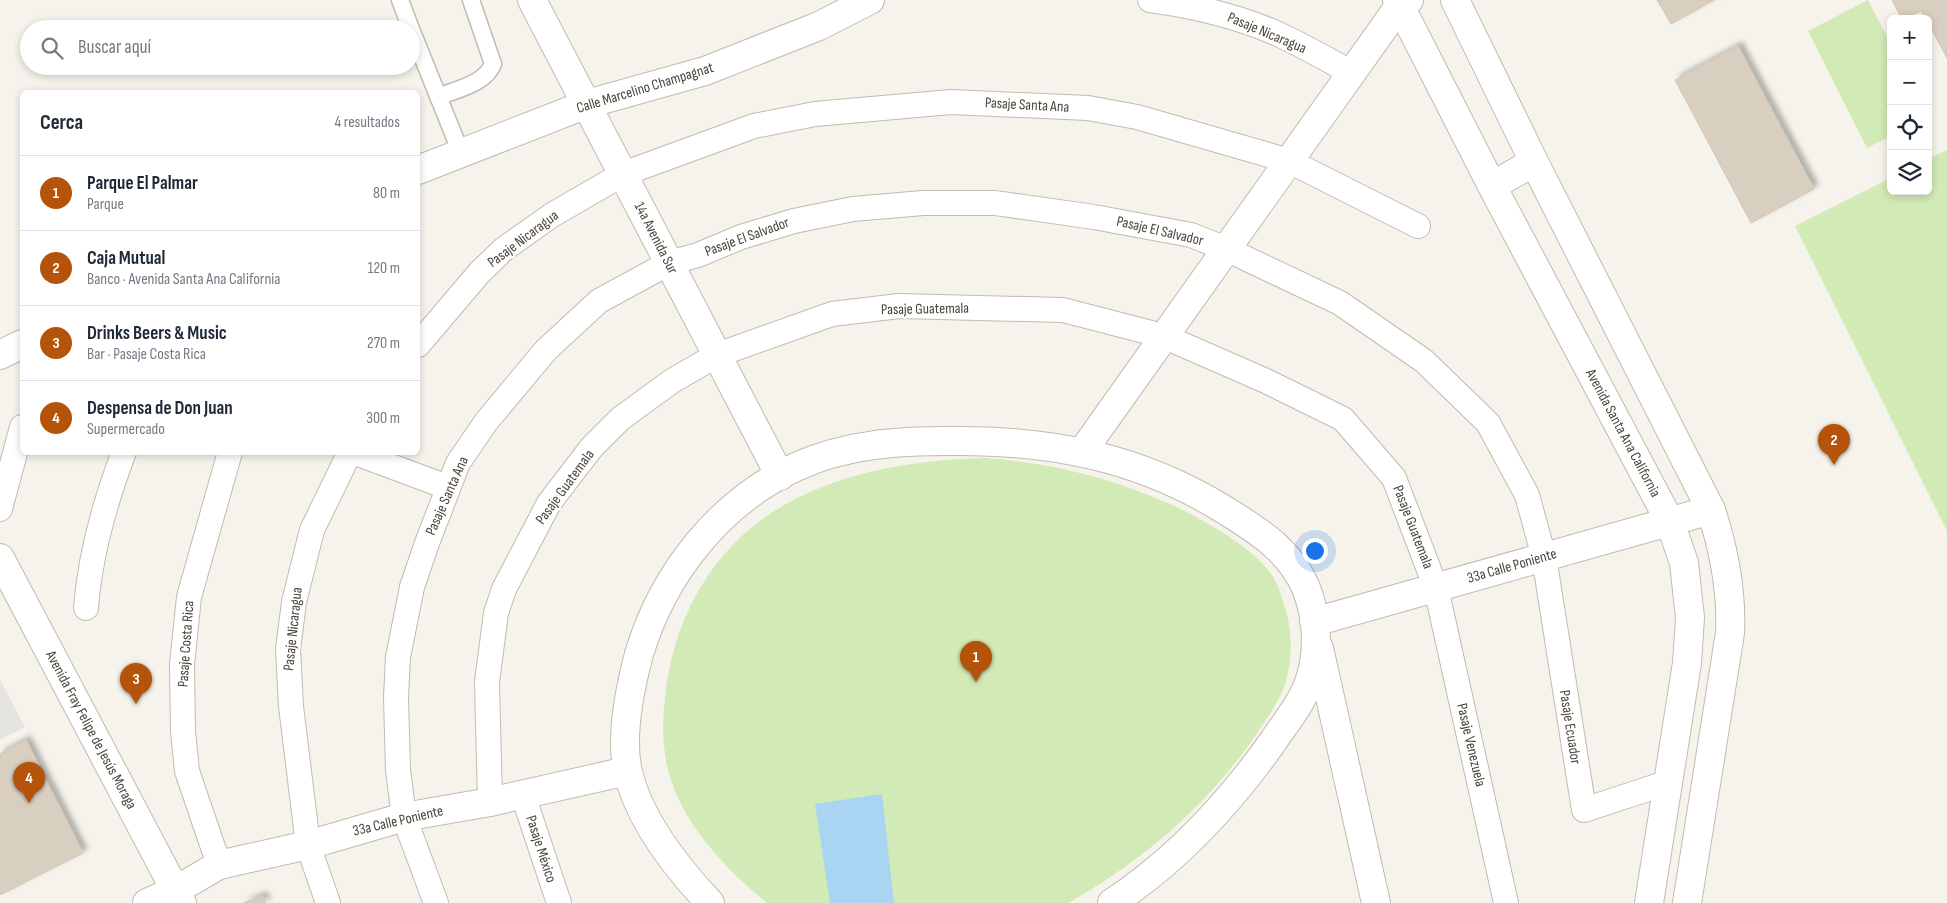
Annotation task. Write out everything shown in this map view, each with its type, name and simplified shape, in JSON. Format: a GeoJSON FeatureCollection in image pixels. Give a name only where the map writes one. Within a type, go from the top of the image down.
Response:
{"type":"FeatureCollection","features":[{"type":"Feature","properties":{"kind":"street","name":"14a Avenida Sur"},"geometry":{"type":"LineString","coordinates":[[532,0],[780,476]]}},
{"type":"Feature","properties":{"kind":"street","name":"Calle Marcelino Champagnat"},"geometry":{"type":"LineString","coordinates":[[420,169],[587,104],[704,71],[819,26],[870,0]]}},
{"type":"Feature","properties":{"kind":"street","name":"Pasaje Nicaragua"},"geometry":{"type":"LineString","coordinates":[[1150,0],[1225,15],[1249,23],[1280,35],[1352,73]]}},
{"type":"Feature","properties":{"kind":"street"},"geometry":{"type":"LineString","coordinates":[[1455,0],[1534,162],[1711,510],[1728,579],[1731,612],[1730,633],[1687,903]]}},
{"type":"Feature","properties":{"kind":"street"},"geometry":{"type":"LineString","coordinates":[[1082,452],[1402,2]]}},
{"type":"Feature","properties":{"kind":"street","name":"Avenida Santa Ana California"},"geometry":{"type":"LineString","coordinates":[[1402,2],[1492,186],[1670,522],[1684,563],[1690,618],[1687,663],[1666,783],[1649,903]]}},
{"type":"Feature","properties":{"kind":"street","name":"Pasaje Santa Ana"},"geometry":{"type":"LineString","coordinates":[[623,174],[754,126],[815,114],[951,102],[1068,107],[1137,117],[1289,160],[1418,226]]}},
{"type":"Feature","properties":{"kind":"street"},"geometry":{"type":"LineString","coordinates":[[1492,186],[1534,162]]}},
{"type":"Feature","properties":{"kind":"street","name":"Pasaje Nicaragua"},"geometry":{"type":"LineString","coordinates":[[420,343],[451,304],[504,249],[552,215],[623,174]]}},
{"type":"Feature","properties":{"kind":"street","name":"Pasaje El Salvador"},"geometry":{"type":"LineString","coordinates":[[669,263],[698,255],[741,237],[794,220],[852,209],[923,203],[995,203],[1084,216],[1192,236],[1226,249],[1340,303],[1424,361],[1488,423],[1527,495],[1544,557]]}},
{"type":"Feature","properties":{"kind":"street","name":"Pasaje Santa Ana"},"geometry":{"type":"LineString","coordinates":[[436,903],[404,818],[398,761],[396,697],[398,657],[412,588],[447,487],[458,463],[486,422],[546,350],[599,301],[669,263]]}},
{"type":"Feature","properties":{"kind":"street","name":"Pasaje Guatemala"},"geometry":{"type":"LineString","coordinates":[[490,802],[487,682],[496,613],[504,590],[522,552],[548,504],[592,447],[620,419],[672,381],[716,355],[832,314],[899,306],[1063,310],[1163,336],[1266,381],[1343,419],[1394,478],[1436,588]]}},
{"type":"Feature","properties":{"kind":"street"},"geometry":{"type":"LineString","coordinates":[[0,355],[20,345]]}},
{"type":"Feature","properties":{"kind":"street"},"geometry":{"type":"LineString","coordinates":[[0,509],[20,434]]}},
{"type":"Feature","properties":{"kind":"street"},"geometry":{"type":"LineString","coordinates":[[710,903],[671,858],[654,831],[627,771],[628,703],[642,645],[658,606],[674,576],[716,524],[740,501],[780,476],[824,456],[883,442],[987,440],[1030,443],[1114,460],[1180,485],[1262,533],[1280,548],[1294,567],[1305,588],[1376,903]]}},
{"type":"Feature","properties":{"kind":"street"},"geometry":{"type":"LineString","coordinates":[[86,608],[93,556],[104,512],[123,455]]}},
{"type":"Feature","properties":{"kind":"street","name":"Pasaje Costa Rica"},"geometry":{"type":"LineString","coordinates":[[219,866],[187,771],[183,731],[182,664],[189,597],[229,455]]}},
{"type":"Feature","properties":{"kind":"street","name":"Pasaje Nicaragua"},"geometry":{"type":"LineString","coordinates":[[328,903],[308,845],[291,706],[288,649],[294,602],[312,530],[350,455]]}},
{"type":"Feature","properties":{"kind":"street"},"geometry":{"type":"LineString","coordinates":[[359,455],[447,487]]}},
{"type":"Feature","properties":{"kind":"street","name":"33a Calle Poniente"},"geometry":{"type":"LineString","coordinates":[[1315,627],[1436,588],[1711,510]]}},
{"type":"Feature","properties":{"kind":"street","name":"Pasaje Ecuador"},"geometry":{"type":"LineString","coordinates":[[1544,557],[1584,810],[1666,783]]}},
{"type":"Feature","properties":{"kind":"street","name":"Avenida Fray Felipe de Jesús Moraga"},"geometry":{"type":"LineString","coordinates":[[0,558],[179,897]]}},
{"type":"Feature","properties":{"kind":"street","name":"Pasaje Venezuela"},"geometry":{"type":"LineString","coordinates":[[1436,588],[1506,903]]}},
{"type":"Feature","properties":{"kind":"street"},"geometry":{"type":"LineString","coordinates":[[1112,903],[1164,864],[1196,835],[1227,803],[1254,768],[1292,715],[1303,696],[1311,676],[1315,627]]}},
{"type":"Feature","properties":{"kind":"street","name":"33a Calle Poniente"},"geometry":{"type":"LineString","coordinates":[[147,903],[179,897],[219,866],[308,845],[404,818],[490,802],[627,771]]}},
{"type":"Feature","properties":{"kind":"street","name":"Pasaje México"},"geometry":{"type":"LineString","coordinates":[[523,795],[559,903]]}},
{"type":"Feature","properties":{"kind":"lane"},"geometry":{"type":"LineString","coordinates":[[400,0],[408,20]]}},
{"type":"Feature","properties":{"kind":"lane"},"geometry":{"type":"LineString","coordinates":[[438,97],[482,79],[490,72],[493,64],[472,0]]}},
{"type":"Feature","properties":{"kind":"lane"},"geometry":{"type":"LineString","coordinates":[[420,52],[461,153]]}},
{"type":"Feature","properties":{"kind":"green space"},"geometry":{"type":"Polygon","coordinates":[[[1868,0],[1887,37],[1887,138],[1867,148],[1808,31],[1868,0]]]}},
{"type":"Feature","properties":{"kind":"green space"},"geometry":{"type":"Polygon","coordinates":[[[1947,150],[1947,531],[1795,226],[1887,180],[1887,195],[1932,195],[1932,157],[1947,150]]]}},
{"type":"Feature","properties":{"kind":"green space"},"geometry":{"type":"Polygon","coordinates":[[[983,458],[1032,463],[1080,473],[1149,495],[1197,517],[1250,552],[1274,578],[1287,615],[1291,646],[1287,677],[1281,694],[1251,742],[1232,767],[1191,812],[1145,852],[1095,887],[1068,903],[767,903],[724,863],[698,832],[678,798],[668,770],[663,718],[665,698],[677,639],[688,612],[718,562],[760,520],[786,504],[832,483],[881,469],[932,461],[983,458]]]}},
{"type":"Feature","properties":{"kind":"shaded area"},"geometry":{"type":"Polygon","coordinates":[[[0,680],[25,727],[0,740],[0,680]]]}},
{"type":"Feature","properties":{"kind":"water"},"geometry":{"type":"Polygon","coordinates":[[[882,794],[894,903],[830,903],[815,804],[882,794]]]}},
{"type":"Feature","properties":{"kind":"building"},"geometry":{"type":"Polygon","coordinates":[[[1657,0],[1714,0],[1671,24],[1657,0]]]}},
{"type":"Feature","properties":{"kind":"building"},"geometry":{"type":"Polygon","coordinates":[[[1892,0],[1947,0],[1947,58],[1932,30],[1932,15],[1924,15],[1921,11],[1912,15],[1900,15],[1892,0]]]}},
{"type":"Feature","properties":{"kind":"building"},"geometry":{"type":"Polygon","coordinates":[[[1738,46],[1814,189],[1751,223],[1675,80],[1738,46]]]}},
{"type":"Feature","properties":{"kind":"building"},"geometry":{"type":"Polygon","coordinates":[[[26,740],[83,853],[0,895],[0,754],[26,740]]]}},
{"type":"Feature","properties":{"kind":"building"},"geometry":{"type":"Polygon","coordinates":[[[263,896],[266,903],[243,903],[263,896]]]}},
{"type":"Feature","properties":{"kind":"place","name":"Caja Mutual"},"geometry":{"type":"Point","coordinates":[1834,465]}},
{"type":"Feature","properties":{"kind":"place","name":"Parque El Palmar"},"geometry":{"type":"Point","coordinates":[976,682]}},
{"type":"Feature","properties":{"kind":"place","name":"Drinks Beers & Music"},"geometry":{"type":"Point","coordinates":[136,704]}},
{"type":"Feature","properties":{"kind":"place","name":"Despensa de Don Juan"},"geometry":{"type":"Point","coordinates":[29,803]}}]}
